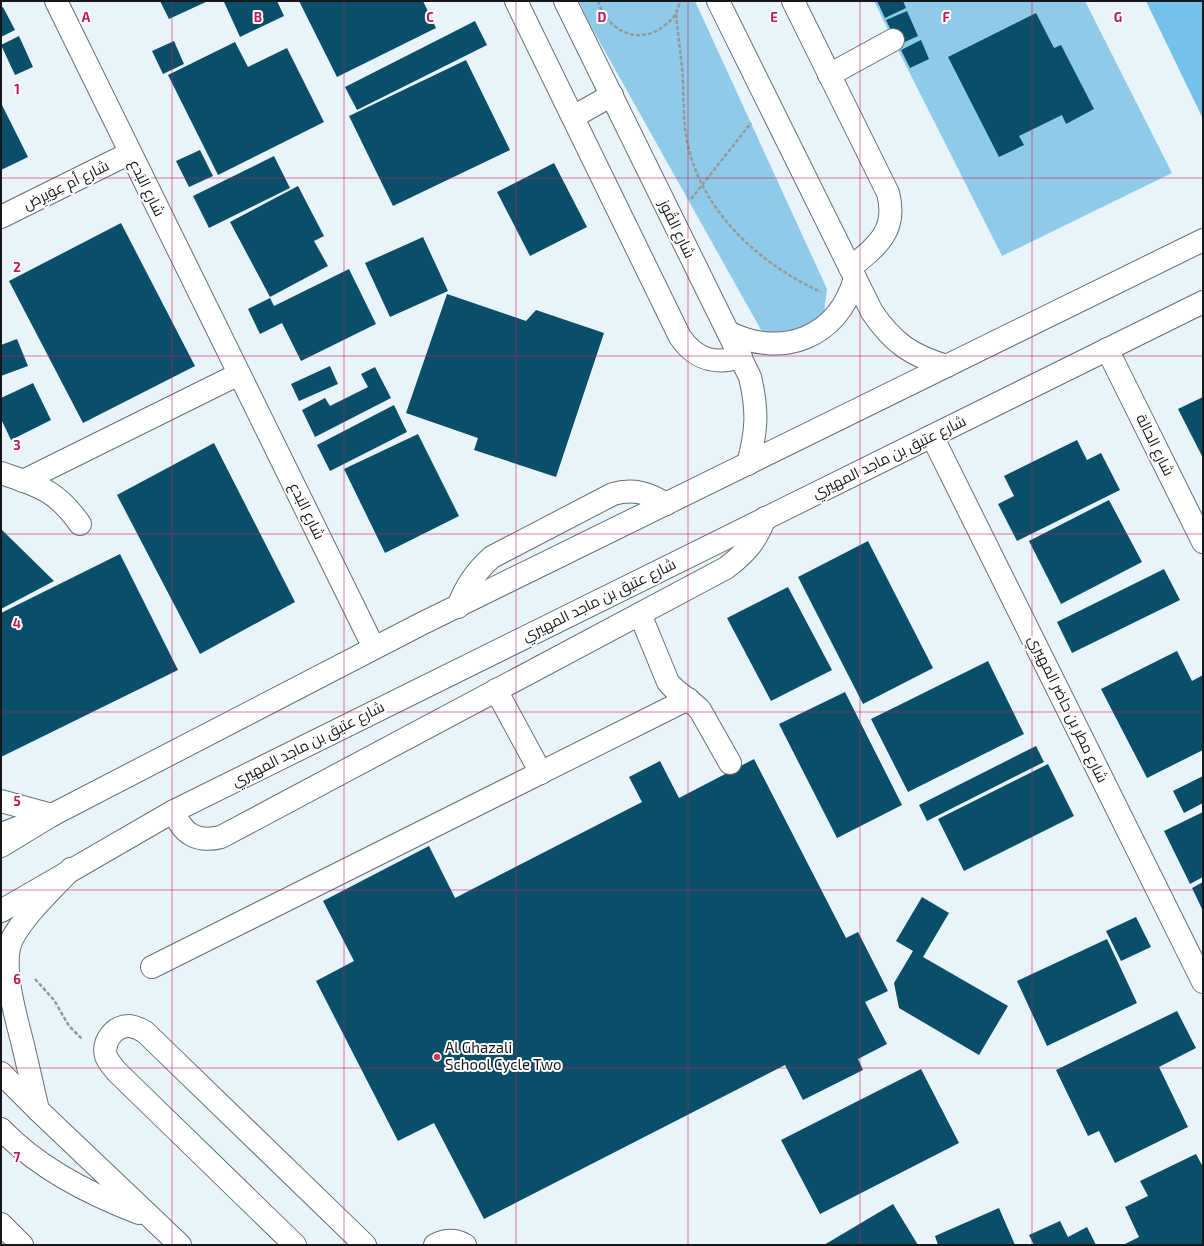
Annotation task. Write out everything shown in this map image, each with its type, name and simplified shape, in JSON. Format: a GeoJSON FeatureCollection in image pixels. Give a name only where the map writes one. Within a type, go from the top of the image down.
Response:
{"type":"FeatureCollection","features":[{"type":"Feature","properties":{"kind":"street","name":"شارع البَدع"},"geometry":{"type":"LineString","coordinates":[[56,1],[374,648]]}},
{"type":"Feature","properties":{"kind":"street"},"geometry":{"type":"LineString","coordinates":[[516,1],[680,337],[696,354],[706,359],[730,361],[741,357]]}},
{"type":"Feature","properties":{"kind":"street","name":"شارع القُوز"},"geometry":{"type":"LineString","coordinates":[[565,1],[750,377],[755,399],[756,420],[754,442],[748,464]]}},
{"type":"Feature","properties":{"kind":"street"},"geometry":{"type":"LineString","coordinates":[[718,1],[879,323],[896,341],[914,354],[948,366]]}},
{"type":"Feature","properties":{"kind":"street"},"geometry":{"type":"LineString","coordinates":[[728,332],[756,342],[771,344],[786,343],[801,339],[814,333],[827,324],[838,314],[846,302],[852,290],[853,273],[882,239],[888,228],[891,217],[891,204],[888,193],[793,1]]}},
{"type":"Feature","properties":{"kind":"street"},"geometry":{"type":"LineString","coordinates":[[830,75],[892,40]]}},
{"type":"Feature","properties":{"kind":"street"},"geometry":{"type":"LineString","coordinates":[[573,117],[612,95]]}},
{"type":"Feature","properties":{"kind":"street","name":"شارع أم عِوَيرِض"},"geometry":{"type":"LineString","coordinates":[[1,217],[130,153]]}},
{"type":"Feature","properties":{"kind":"street"},"geometry":{"type":"LineString","coordinates":[[1,846],[52,815],[374,648],[1203,240]]}},
{"type":"Feature","properties":{"kind":"street","name":"شارع عتيق بن ماجد المهيري"},"geometry":{"type":"LineString","coordinates":[[1,911],[71,869],[174,811],[1203,302]]}},
{"type":"Feature","properties":{"kind":"street","name":"شارع الحالة"},"geometry":{"type":"LineString","coordinates":[[1107,349],[1203,542]]}},
{"type":"Feature","properties":{"kind":"street"},"geometry":{"type":"LineString","coordinates":[[23,481],[239,374]]}},
{"type":"Feature","properties":{"kind":"street","name":"شارع مطر بن حاضر المهيري"},"geometry":{"type":"LineString","coordinates":[[932,436],[1203,982]]}},
{"type":"Feature","properties":{"kind":"street"},"geometry":{"type":"LineString","coordinates":[[1,473],[37,486],[50,493],[61,501],[80,524]]}},
{"type":"Feature","properties":{"kind":"street"},"geometry":{"type":"LineString","coordinates":[[458,607],[463,592],[481,567],[492,557],[613,494],[624,491],[646,493],[666,504]]}},
{"type":"Feature","properties":{"kind":"street"},"geometry":{"type":"LineString","coordinates":[[174,811],[177,821],[183,829],[191,835],[210,839],[220,836],[726,568],[740,558],[751,546],[760,533],[765,518]]}},
{"type":"Feature","properties":{"kind":"street"},"geometry":{"type":"LineString","coordinates":[[640,614],[668,682],[674,689],[700,710],[730,763]]}},
{"type":"Feature","properties":{"kind":"street"},"geometry":{"type":"LineString","coordinates":[[496,690],[541,773]]}},
{"type":"Feature","properties":{"kind":"street"},"geometry":{"type":"LineString","coordinates":[[152,967],[688,699]]}},
{"type":"Feature","properties":{"kind":"street"},"geometry":{"type":"LineString","coordinates":[[1,801],[52,815]]}},
{"type":"Feature","properties":{"kind":"street"},"geometry":{"type":"LineString","coordinates":[[1,834],[52,815]]}},
{"type":"Feature","properties":{"kind":"street"},"geometry":{"type":"LineString","coordinates":[[38,1110],[13,1006],[9,981],[8,952],[12,940],[27,917],[71,869]]}},
{"type":"Feature","properties":{"kind":"street"},"geometry":{"type":"LineString","coordinates":[[295,1245],[117,1072],[106,1056],[106,1047],[109,1038],[115,1031],[122,1027],[130,1026],[145,1032],[365,1245]]}},
{"type":"Feature","properties":{"kind":"street"},"geometry":{"type":"LineString","coordinates":[[1,1073],[149,1217],[180,1245]]}},
{"type":"Feature","properties":{"kind":"street"},"geometry":{"type":"LineString","coordinates":[[1,1129],[34,1157],[62,1176],[90,1192],[149,1217]]}},
{"type":"Feature","properties":{"kind":"street"},"geometry":{"type":"LineString","coordinates":[[1,1224],[22,1245]]}},
{"type":"Feature","properties":{"kind":"street"},"geometry":{"type":"LineString","coordinates":[[435,1245],[444,1241],[453,1240],[465,1245]]}},
{"type":"Feature","properties":{"kind":"path"},"geometry":{"type":"LineString","coordinates":[[598,1],[601,11],[608,22],[618,30],[631,34],[644,35],[657,31],[668,24],[676,14],[680,1]]}},
{"type":"Feature","properties":{"kind":"path"},"geometry":{"type":"LineString","coordinates":[[676,14],[683,82],[685,126],[691,156],[702,185],[711,201],[722,216],[759,255],[795,278],[846,302]]}},
{"type":"Feature","properties":{"kind":"path"},"geometry":{"type":"LineString","coordinates":[[674,222],[768,101]]}},
{"type":"Feature","properties":{"kind":"path"},"geometry":{"type":"LineString","coordinates":[[33,977],[54,1000],[69,1026],[87,1045],[106,1047]]}},
{"type":"Feature","properties":{"kind":"shaded area"},"geometry":{"type":"Polygon","coordinates":[[[579,1],[695,1],[827,289],[823,321],[780,339],[761,330],[588,21],[579,1]]]}},
{"type":"Feature","properties":{"kind":"shaded area"},"geometry":{"type":"Polygon","coordinates":[[[874,1],[1085,1],[1172,173],[1002,256],[874,1]]]}},
{"type":"Feature","properties":{"kind":"shaded area"},"geometry":{"type":"Polygon","coordinates":[[[1146,1],[1203,1],[1203,119],[1146,1]]]}},
{"type":"Feature","properties":{"kind":"building"},"geometry":{"type":"Polygon","coordinates":[[[160,1],[208,1],[169,19],[160,1]]]}},
{"type":"Feature","properties":{"kind":"building"},"geometry":{"type":"Polygon","coordinates":[[[277,1],[284,16],[240,37],[224,2],[277,1]]]}},
{"type":"Feature","properties":{"kind":"building"},"geometry":{"type":"Polygon","coordinates":[[[299,1],[423,1],[436,28],[337,77],[299,1]]]}},
{"type":"Feature","properties":{"kind":"building"},"geometry":{"type":"Polygon","coordinates":[[[877,1],[903,1],[906,8],[885,18],[877,1]]]}},
{"type":"Feature","properties":{"kind":"building"},"geometry":{"type":"Polygon","coordinates":[[[3,7],[15,30],[1,37],[1,8],[3,7]]]}},
{"type":"Feature","properties":{"kind":"building"},"geometry":{"type":"Polygon","coordinates":[[[907,11],[918,36],[898,45],[886,20],[907,11]]]}},
{"type":"Feature","properties":{"kind":"building"},"geometry":{"type":"Polygon","coordinates":[[[1036,13],[1054,48],[1061,45],[1094,109],[1066,124],[1062,115],[1019,136],[1024,145],[999,157],[948,57],[1036,13]]]}},
{"type":"Feature","properties":{"kind":"building"},"geometry":{"type":"Polygon","coordinates":[[[475,21],[487,45],[357,110],[345,87],[475,21]]]}},
{"type":"Feature","properties":{"kind":"building"},"geometry":{"type":"Polygon","coordinates":[[[19,36],[33,67],[15,75],[1,45],[19,36]]]}},
{"type":"Feature","properties":{"kind":"building"},"geometry":{"type":"Polygon","coordinates":[[[921,40],[929,59],[910,68],[901,50],[921,40]]]}},
{"type":"Feature","properties":{"kind":"building"},"geometry":{"type":"Polygon","coordinates":[[[174,41],[184,64],[163,74],[152,51],[174,41]]]}},
{"type":"Feature","properties":{"kind":"building"},"geometry":{"type":"Polygon","coordinates":[[[235,42],[248,67],[287,48],[324,122],[218,175],[168,75],[235,42]]]}},
{"type":"Feature","properties":{"kind":"building"},"geometry":{"type":"Polygon","coordinates":[[[466,60],[510,150],[393,206],[349,116],[466,60]]]}},
{"type":"Feature","properties":{"kind":"building"},"geometry":{"type":"Polygon","coordinates":[[[1,103],[28,157],[1,170],[1,103]]]}},
{"type":"Feature","properties":{"kind":"building"},"geometry":{"type":"Polygon","coordinates":[[[200,150],[213,176],[189,187],[176,161],[200,150]]]}},
{"type":"Feature","properties":{"kind":"building"},"geometry":{"type":"Polygon","coordinates":[[[274,156],[290,188],[209,228],[193,196],[274,156]]]}},
{"type":"Feature","properties":{"kind":"building"},"geometry":{"type":"Polygon","coordinates":[[[554,163],[587,227],[530,256],[497,192],[554,163]]]}},
{"type":"Feature","properties":{"kind":"building"},"geometry":{"type":"Polygon","coordinates":[[[298,186],[324,236],[314,241],[328,266],[270,297],[230,222],[298,186]]]}},
{"type":"Feature","properties":{"kind":"building"},"geometry":{"type":"Polygon","coordinates":[[[121,223],[195,366],[83,423],[9,281],[121,223]]]}},
{"type":"Feature","properties":{"kind":"building"},"geometry":{"type":"Polygon","coordinates":[[[423,237],[448,291],[390,317],[365,263],[423,237]]]}},
{"type":"Feature","properties":{"kind":"building"},"geometry":{"type":"Polygon","coordinates":[[[349,269],[376,324],[301,361],[282,323],[260,334],[248,309],[270,298],[274,306],[349,269]]]}},
{"type":"Feature","properties":{"kind":"building"},"geometry":{"type":"Polygon","coordinates":[[[447,294],[526,321],[536,310],[604,333],[556,477],[474,450],[478,438],[406,413],[447,294]]]}},
{"type":"Feature","properties":{"kind":"building"},"geometry":{"type":"Polygon","coordinates":[[[17,339],[28,366],[1,376],[1,345],[17,339]]]}},
{"type":"Feature","properties":{"kind":"building"},"geometry":{"type":"Polygon","coordinates":[[[330,366],[338,384],[299,401],[291,384],[330,366]]]}},
{"type":"Feature","properties":{"kind":"building"},"geometry":{"type":"Polygon","coordinates":[[[375,367],[391,398],[315,437],[302,410],[325,398],[330,406],[368,387],[361,374],[375,367]]]}},
{"type":"Feature","properties":{"kind":"building"},"geometry":{"type":"Polygon","coordinates":[[[33,383],[51,420],[11,440],[1,419],[1,398],[33,383]]]}},
{"type":"Feature","properties":{"kind":"building"},"geometry":{"type":"Polygon","coordinates":[[[1203,397],[1203,458],[1178,409],[1203,397]]]}},
{"type":"Feature","properties":{"kind":"building"},"geometry":{"type":"Polygon","coordinates":[[[394,405],[407,432],[330,471],[317,445],[394,405]]]}},
{"type":"Feature","properties":{"kind":"building"},"geometry":{"type":"Polygon","coordinates":[[[418,434],[459,516],[385,553],[344,469],[418,434]]]}},
{"type":"Feature","properties":{"kind":"building"},"geometry":{"type":"Polygon","coordinates":[[[1077,440],[1087,460],[1101,453],[1120,490],[1017,541],[998,504],[1014,496],[1004,476],[1077,440]]]}},
{"type":"Feature","properties":{"kind":"building"},"geometry":{"type":"Polygon","coordinates":[[[214,443],[295,602],[200,654],[117,495],[214,443]]]}},
{"type":"Feature","properties":{"kind":"building"},"geometry":{"type":"Polygon","coordinates":[[[1109,500],[1142,562],[1061,604],[1029,541],[1109,500]]]}},
{"type":"Feature","properties":{"kind":"building"},"geometry":{"type":"Polygon","coordinates":[[[1,529],[54,581],[1,609],[1,529]]]}},
{"type":"Feature","properties":{"kind":"building"},"geometry":{"type":"Polygon","coordinates":[[[868,541],[933,668],[863,704],[798,577],[868,541]]]}},
{"type":"Feature","properties":{"kind":"building"},"geometry":{"type":"Polygon","coordinates":[[[120,554],[178,670],[1,757],[1,613],[120,554]]]}},
{"type":"Feature","properties":{"kind":"building"},"geometry":{"type":"Polygon","coordinates":[[[1164,569],[1180,600],[1072,653],[1057,622],[1164,569]]]}},
{"type":"Feature","properties":{"kind":"building"},"geometry":{"type":"Polygon","coordinates":[[[788,587],[832,670],[771,701],[727,618],[788,587]]]}},
{"type":"Feature","properties":{"kind":"building"},"geometry":{"type":"Polygon","coordinates":[[[1177,651],[1192,681],[1203,675],[1203,750],[1147,778],[1101,689],[1177,651]]]}},
{"type":"Feature","properties":{"kind":"building"},"geometry":{"type":"Polygon","coordinates":[[[988,661],[1024,734],[908,792],[871,719],[988,661]]]}},
{"type":"Feature","properties":{"kind":"building"},"geometry":{"type":"Polygon","coordinates":[[[845,692],[902,805],[837,838],[779,724],[845,692]]]}},
{"type":"Feature","properties":{"kind":"building"},"geometry":{"type":"Polygon","coordinates":[[[1036,746],[1044,762],[927,821],[919,805],[1036,746]]]}},
{"type":"Feature","properties":{"kind":"building"},"geometry":{"type":"Polygon","coordinates":[[[754,759],[846,938],[858,932],[888,991],[865,1002],[887,1044],[858,1059],[863,1070],[803,1100],[785,1065],[484,1219],[434,1123],[398,1141],[316,981],[354,961],[323,901],[429,846],[455,898],[642,802],[629,777],[660,761],[679,798],[754,759]]]}},
{"type":"Feature","properties":{"kind":"building"},"geometry":{"type":"Polygon","coordinates":[[[1048,764],[1074,816],[964,871],[938,819],[1048,764]]]}},
{"type":"Feature","properties":{"kind":"building"},"geometry":{"type":"Polygon","coordinates":[[[1203,776],[1203,803],[1184,813],[1173,791],[1203,776]]]}},
{"type":"Feature","properties":{"kind":"building"},"geometry":{"type":"Polygon","coordinates":[[[1203,812],[1203,877],[1190,884],[1164,831],[1203,812]]]}},
{"type":"Feature","properties":{"kind":"building"},"geometry":{"type":"Polygon","coordinates":[[[1203,882],[1203,911],[1192,888],[1203,882]]]}},
{"type":"Feature","properties":{"kind":"building"},"geometry":{"type":"Polygon","coordinates":[[[922,897],[949,913],[923,957],[1008,1006],[979,1055],[899,1008],[894,983],[913,951],[896,941],[922,897]]]}},
{"type":"Feature","properties":{"kind":"building"},"geometry":{"type":"Polygon","coordinates":[[[1136,917],[1151,947],[1121,961],[1106,931],[1136,917]]]}},
{"type":"Feature","properties":{"kind":"building"},"geometry":{"type":"Polygon","coordinates":[[[1107,939],[1137,1003],[1047,1046],[1017,981],[1107,939]]]}},
{"type":"Feature","properties":{"kind":"building"},"geometry":{"type":"Polygon","coordinates":[[[1177,1011],[1196,1048],[1159,1067],[1188,1127],[1115,1163],[1099,1131],[1088,1136],[1056,1070],[1177,1011]]]}},
{"type":"Feature","properties":{"kind":"building"},"geometry":{"type":"Polygon","coordinates":[[[921,1069],[959,1143],[820,1214],[781,1140],[921,1069]]]}},
{"type":"Feature","properties":{"kind":"building"},"geometry":{"type":"Polygon","coordinates":[[[1196,1154],[1203,1167],[1203,1245],[1123,1245],[1139,1237],[1125,1207],[1148,1196],[1140,1181],[1196,1154]]]}},
{"type":"Feature","properties":{"kind":"building"},"geometry":{"type":"Polygon","coordinates":[[[893,1204],[918,1245],[824,1245],[893,1204]]]}},
{"type":"Feature","properties":{"kind":"building"},"geometry":{"type":"Polygon","coordinates":[[[999,1208],[1015,1245],[938,1245],[935,1236],[999,1208]]]}},
{"type":"Feature","properties":{"kind":"building"},"geometry":{"type":"Polygon","coordinates":[[[1060,1221],[1068,1237],[1087,1227],[1096,1245],[1034,1245],[1029,1235],[1060,1221]]]}},
{"type":"Feature","properties":{"kind":"place","name":"Al Ghazali School Cycle Two"},"geometry":{"type":"Point","coordinates":[437,1057]}}]}
